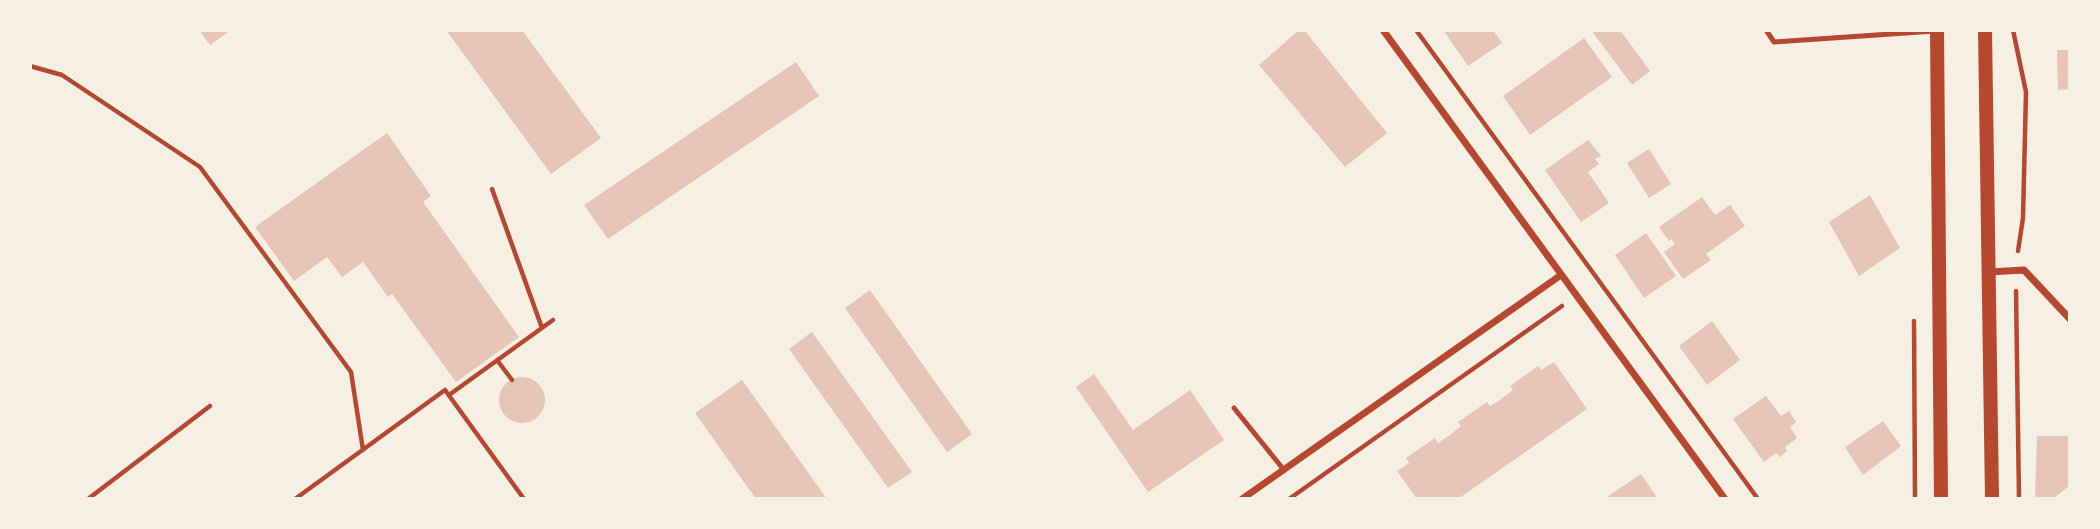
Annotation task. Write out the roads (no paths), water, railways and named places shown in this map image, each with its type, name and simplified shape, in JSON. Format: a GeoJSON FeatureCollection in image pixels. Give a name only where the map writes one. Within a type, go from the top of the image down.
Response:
{"type":"FeatureCollection","features":[{"type":"Feature","properties":{"kind":"main road"},"geometry":{"type":"LineString","coordinates":[[1937,30],[1941,499]]}},
{"type":"Feature","properties":{"kind":"main road"},"geometry":{"type":"LineString","coordinates":[[1985,30],[1992,499]]}},
{"type":"Feature","properties":{"kind":"street"},"geometry":{"type":"LineString","coordinates":[[1383,30],[1725,499]]}},
{"type":"Feature","properties":{"kind":"street"},"geometry":{"type":"LineString","coordinates":[[1989,272],[2024,270],[2070,319]]}},
{"type":"Feature","properties":{"kind":"street"},"geometry":{"type":"LineString","coordinates":[[1242,499],[1561,275]]}},
{"type":"Feature","properties":{"kind":"lane"},"geometry":{"type":"LineString","coordinates":[[1766,30],[1774,42],[1937,30]]}},
{"type":"Feature","properties":{"kind":"lane"},"geometry":{"type":"LineString","coordinates":[[1234,408],[1284,470]]}}]}
